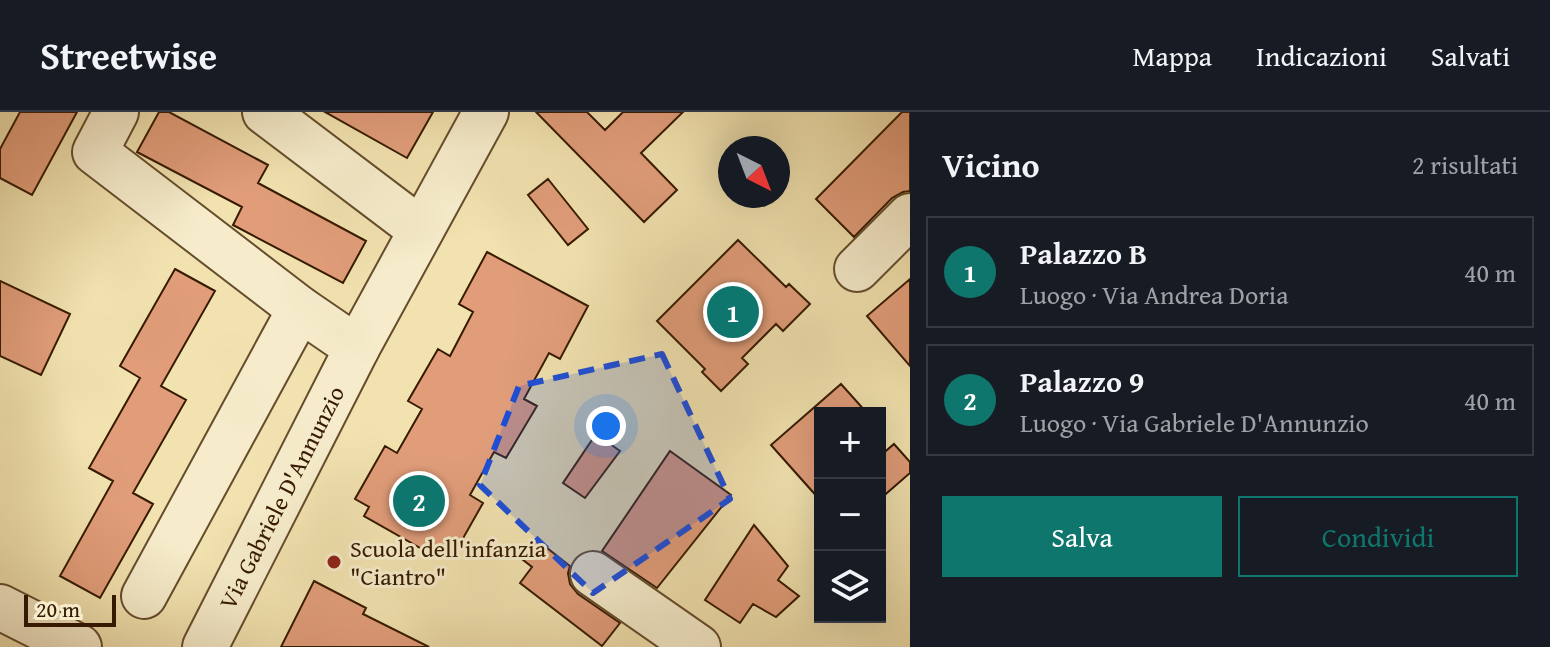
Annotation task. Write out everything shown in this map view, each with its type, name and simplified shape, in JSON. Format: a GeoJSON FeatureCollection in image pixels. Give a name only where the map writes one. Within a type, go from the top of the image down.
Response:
{"type":"FeatureCollection","features":[{"type":"Feature","properties":{"kind":"street"},"geometry":{"type":"LineString","coordinates":[[116,112],[95,152],[300,309],[357,348]]}},
{"type":"Feature","properties":{"kind":"street"},"geometry":{"type":"LineString","coordinates":[[265,112],[421,230]]}},
{"type":"Feature","properties":{"kind":"street","name":"Via Gabriele D'Annunzio"},"geometry":{"type":"LineString","coordinates":[[205,647],[357,348],[486,112]]}},
{"type":"Feature","properties":{"kind":"street"},"geometry":{"type":"LineString","coordinates":[[857,269],[910,216]]}},
{"type":"Feature","properties":{"kind":"street"},"geometry":{"type":"LineString","coordinates":[[144,596],[300,309]]}},
{"type":"Feature","properties":{"kind":"street"},"geometry":{"type":"LineString","coordinates":[[593,574],[698,647]]}},
{"type":"Feature","properties":{"kind":"street"},"geometry":{"type":"LineString","coordinates":[[0,607],[79,647]]}},
{"type":"Feature","properties":{"kind":"highlighted area"},"geometry":{"type":"Polygon","coordinates":[[[662,354],[730,499],[593,593],[480,485],[519,386],[662,354]]]}},
{"type":"Feature","properties":{"kind":"building"},"geometry":{"type":"Polygon","coordinates":[[[20,112],[77,112],[32,195],[0,178],[0,149],[20,112]]]}},
{"type":"Feature","properties":{"kind":"building"},"geometry":{"type":"Polygon","coordinates":[[[159,112],[169,112],[268,165],[258,183],[366,241],[343,283],[233,225],[242,207],[137,152],[159,112]]]}},
{"type":"Feature","properties":{"kind":"building"},"geometry":{"type":"Polygon","coordinates":[[[325,112],[433,112],[407,158],[325,112]]]}},
{"type":"Feature","properties":{"kind":"building"},"geometry":{"type":"Polygon","coordinates":[[[536,112],[587,112],[605,130],[623,112],[683,112],[641,153],[677,190],[644,222],[536,112]]]}},
{"type":"Feature","properties":{"kind":"building"},"geometry":{"type":"Polygon","coordinates":[[[902,112],[910,112],[910,191],[892,198],[854,237],[816,199],[902,112]]]}},
{"type":"Feature","properties":{"kind":"building"},"geometry":{"type":"Polygon","coordinates":[[[548,179],[588,229],[568,245],[528,195],[548,179]]]}},
{"type":"Feature","properties":{"kind":"building"},"geometry":{"type":"Polygon","coordinates":[[[738,240],[786,287],[789,284],[810,304],[783,331],[776,324],[742,358],[748,364],[721,391],[702,372],[705,369],[657,321],[738,240]]]}},
{"type":"Feature","properties":{"kind":"building"},"geometry":{"type":"Polygon","coordinates":[[[487,252],[588,306],[560,359],[549,353],[524,399],[537,406],[506,458],[494,452],[470,495],[483,503],[453,556],[441,549],[436,557],[364,516],[369,507],[355,499],[385,446],[397,453],[422,409],[408,401],[438,349],[450,356],[473,312],[459,304],[487,252]]]}},
{"type":"Feature","properties":{"kind":"building"},"geometry":{"type":"Polygon","coordinates":[[[175,269],[215,291],[161,386],[186,400],[133,493],[153,504],[100,598],[60,576],[113,481],[89,468],[140,378],[120,366],[175,269]]]}},
{"type":"Feature","properties":{"kind":"building"},"geometry":{"type":"Polygon","coordinates":[[[910,279],[910,366],[867,316],[910,279]]]}},
{"type":"Feature","properties":{"kind":"building"},"geometry":{"type":"Polygon","coordinates":[[[0,281],[70,314],[41,375],[0,356],[0,281]]]}},
{"type":"Feature","properties":{"kind":"building"},"geometry":{"type":"Polygon","coordinates":[[[841,384],[862,407],[815,407],[841,384]]]}},
{"type":"Feature","properties":{"kind":"building"},"geometry":{"type":"Polygon","coordinates":[[[814,408],[814,493],[771,445],[814,408]]]}},
{"type":"Feature","properties":{"kind":"building"},"geometry":{"type":"Polygon","coordinates":[[[596,434],[620,451],[585,498],[563,483],[596,434]]]}},
{"type":"Feature","properties":{"kind":"building"},"geometry":{"type":"Polygon","coordinates":[[[894,444],[910,462],[910,473],[886,494],[886,479],[886,451],[894,444]]]}},
{"type":"Feature","properties":{"kind":"building"},"geometry":{"type":"Polygon","coordinates":[[[670,451],[731,495],[657,588],[602,551],[670,451]]]}},
{"type":"Feature","properties":{"kind":"building"},"geometry":{"type":"Polygon","coordinates":[[[754,525],[788,566],[778,580],[799,596],[776,617],[753,604],[740,623],[705,600],[754,525]]]}},
{"type":"Feature","properties":{"kind":"building"},"geometry":{"type":"Polygon","coordinates":[[[537,540],[570,566],[570,584],[578,594],[620,623],[602,646],[520,583],[532,567],[522,559],[537,540]]]}},
{"type":"Feature","properties":{"kind":"building"},"geometry":{"type":"Polygon","coordinates":[[[314,581],[366,608],[363,614],[429,647],[281,647],[314,581]]]}},
{"type":"Feature","properties":{"kind":"place","name":"Palazzo B"},"geometry":{"type":"Point","coordinates":[733,312]}},
{"type":"Feature","properties":{"kind":"place","name":"Palazzo 9"},"geometry":{"type":"Point","coordinates":[419,501]}},
{"type":"Feature","properties":{"kind":"place","name":"Scuola dell'infanzia \"Ciantro\""},"geometry":{"type":"Point","coordinates":[334,562]}}]}
